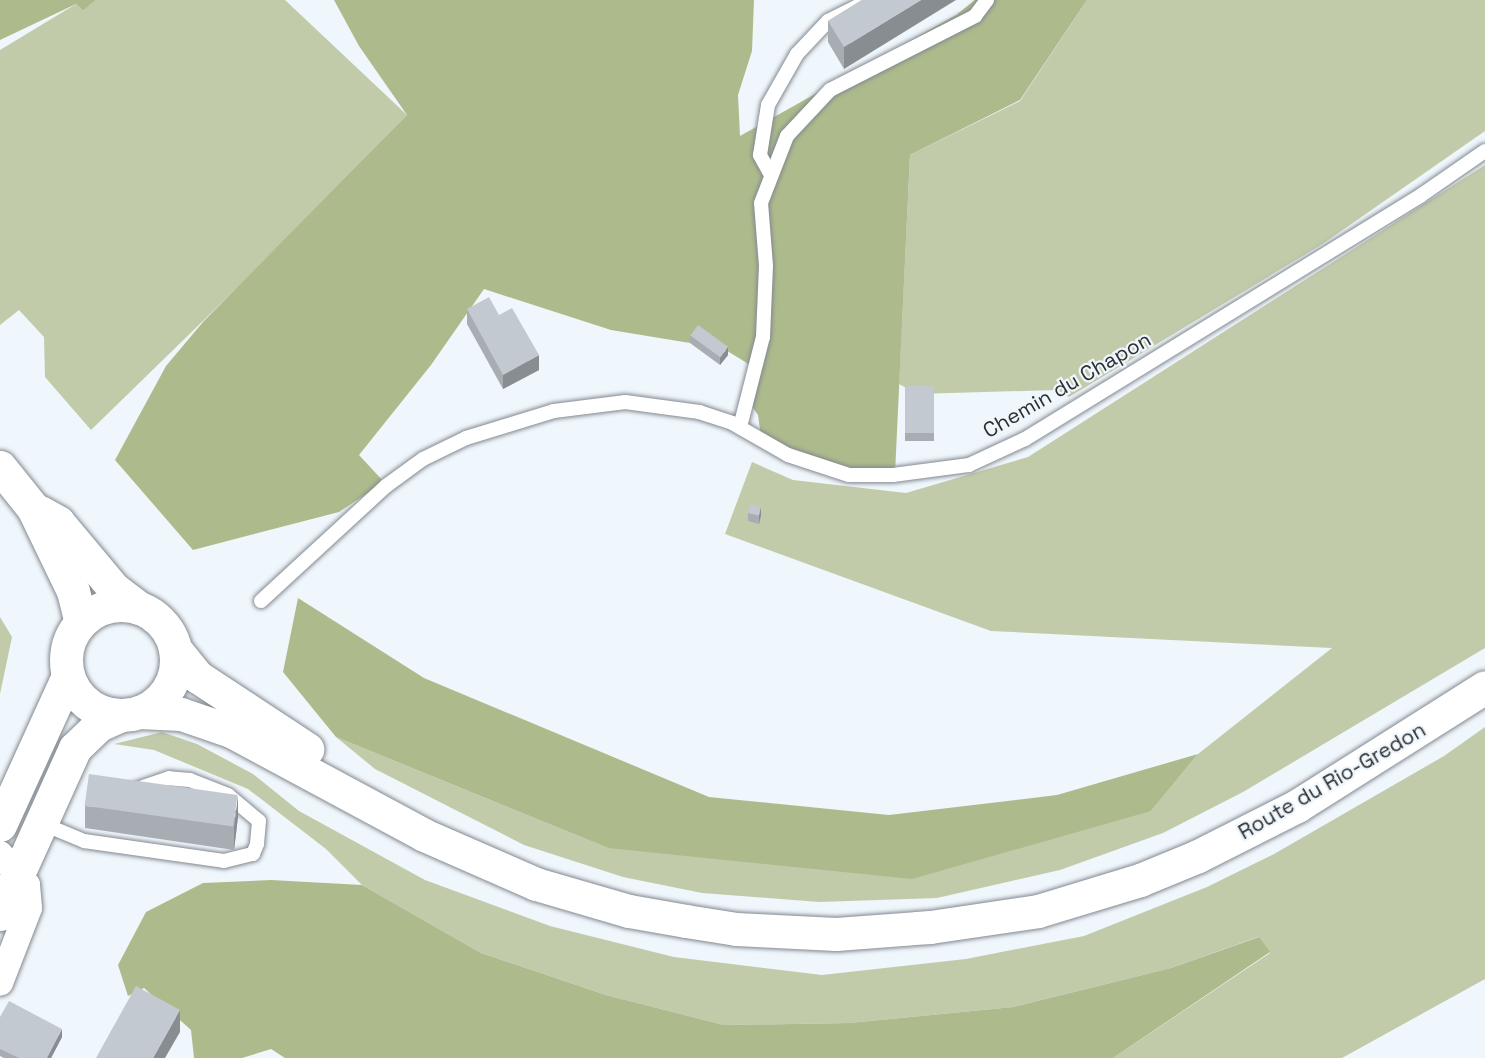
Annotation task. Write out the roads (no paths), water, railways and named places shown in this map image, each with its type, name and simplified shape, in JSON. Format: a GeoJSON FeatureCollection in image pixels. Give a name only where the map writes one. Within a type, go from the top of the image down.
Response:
{"type":"FeatureCollection","features":[{"type":"Feature","properties":{"kind":"main road"},"geometry":{"type":"LineString","coordinates":[[0,467],[33,508],[73,591],[81,622]]}},
{"type":"Feature","properties":{"kind":"main road"},"geometry":{"type":"LineString","coordinates":[[33,508],[58,522],[114,590],[165,627],[175,649],[176,669],[169,687],[156,703],[130,714],[88,704],[68,676]]}},
{"type":"Feature","properties":{"kind":"main road"},"geometry":{"type":"LineString","coordinates":[[0,825],[68,676],[67,647],[81,622],[112,605],[139,608]]}},
{"type":"Feature","properties":{"kind":"main road","name":"Route du Rio-Gredon"},"geometry":{"type":"LineString","coordinates":[[175,649],[198,677],[326,763],[378,807]]}},
{"type":"Feature","properties":{"kind":"main road","name":"Route du Rio-Gredon"},"geometry":{"type":"LineString","coordinates":[[0,914],[9,864],[40,823],[75,748],[99,725],[130,714],[181,714],[203,719],[274,751],[378,807],[424,835],[495,869],[629,911],[759,930],[836,934],[930,927],[1038,911],[1140,880],[1198,856],[1297,806],[1485,687]]}},
{"type":"Feature","properties":{"kind":"street"},"geometry":{"type":"LineString","coordinates":[[0,983],[29,908],[27,885],[9,864]]}},
{"type":"Feature","properties":{"kind":"lane"},"geometry":{"type":"LineString","coordinates":[[771,175],[760,155],[768,105],[797,54],[828,21],[870,0]]}},
{"type":"Feature","properties":{"kind":"lane"},"geometry":{"type":"LineString","coordinates":[[740,428],[764,337],[766,266],[761,203],[787,136],[830,90],[975,16],[987,0]]}},
{"type":"Feature","properties":{"kind":"lane","name":"Chemin du Chapon"},"geometry":{"type":"LineString","coordinates":[[261,601],[386,486],[423,459],[466,438],[554,411],[625,402],[699,412],[740,428],[788,455],[849,475],[893,475],[969,465],[1025,439],[1420,196],[1485,151]]}},
{"type":"Feature","properties":{"kind":"lane"},"geometry":{"type":"LineString","coordinates":[[40,823],[84,841],[224,861],[253,854],[258,844],[259,821],[228,795],[190,780],[169,778],[129,792]]}}]}
